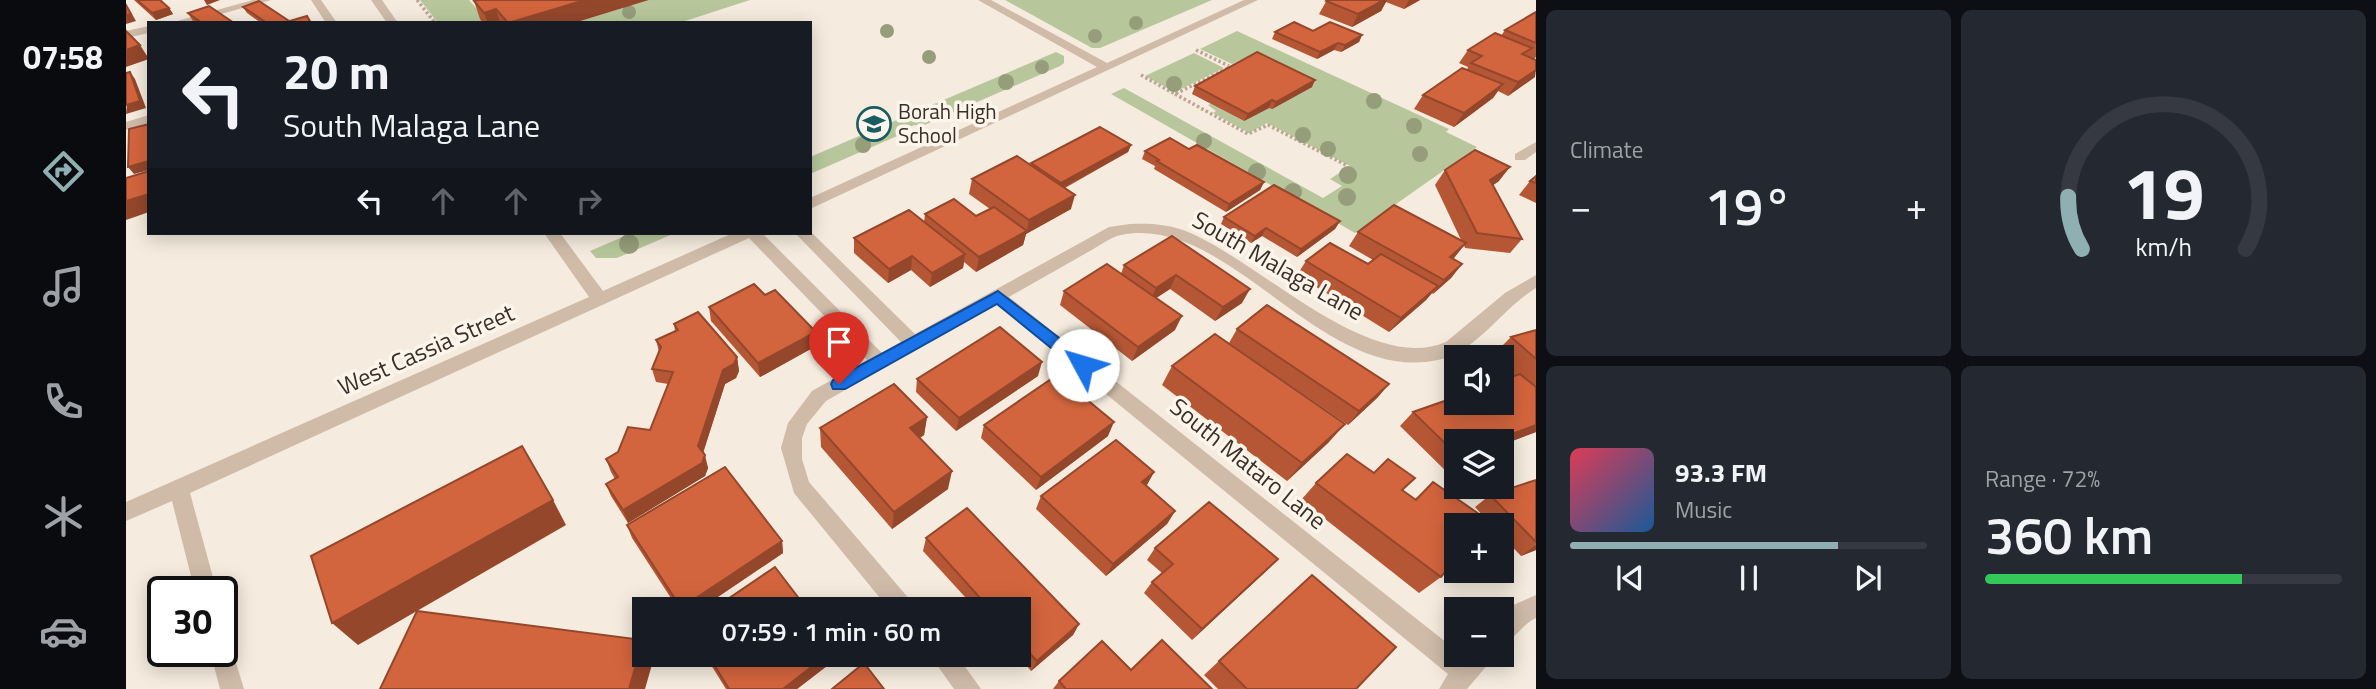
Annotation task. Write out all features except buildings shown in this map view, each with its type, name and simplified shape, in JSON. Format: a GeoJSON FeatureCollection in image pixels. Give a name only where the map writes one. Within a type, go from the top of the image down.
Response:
{"type":"FeatureCollection","features":[{"type":"Feature","properties":{"kind":"street"},"geometry":{"type":"LineString","coordinates":[[184,21],[266,0]]}},
{"type":"Feature","properties":{"kind":"street"},"geometry":{"type":"LineString","coordinates":[[316,0],[331,21]]}},
{"type":"Feature","properties":{"kind":"street"},"geometry":{"type":"LineString","coordinates":[[376,0],[392,21]]}},
{"type":"Feature","properties":{"kind":"street"},"geometry":{"type":"LineString","coordinates":[[983,0],[1107,68]]}},
{"type":"Feature","properties":{"kind":"street"},"geometry":{"type":"LineString","coordinates":[[812,203],[1253,0]]}},
{"type":"Feature","properties":{"kind":"street"},"geometry":{"type":"LineString","coordinates":[[126,35],[147,30]]}},
{"type":"Feature","properties":{"kind":"street"},"geometry":{"type":"LineString","coordinates":[[126,125],[147,120]]}},
{"type":"Feature","properties":{"kind":"street"},"geometry":{"type":"LineString","coordinates":[[1521,157],[1536,146]]}},
{"type":"Feature","properties":{"kind":"street","name":"South Malaga Lane"},"geometry":{"type":"LineString","coordinates":[[893,597],[802,487],[792,463],[789,441],[799,418],[819,396],[1114,231],[1155,229],[1198,242],[1351,338],[1379,351],[1410,358],[1436,354],[1455,346],[1522,287],[1536,281]]}},
{"type":"Feature","properties":{"kind":"street"},"geometry":{"type":"LineString","coordinates":[[553,235],[600,299]]}},
{"type":"Feature","properties":{"kind":"street","name":"West Cassia Street"},"geometry":{"type":"LineString","coordinates":[[126,512],[742,235]]}},
{"type":"Feature","properties":{"kind":"street"},"geometry":{"type":"LineString","coordinates":[[755,235],[879,361]]}},
{"type":"Feature","properties":{"kind":"street"},"geometry":{"type":"LineString","coordinates":[[805,235],[912,342]]}},
{"type":"Feature","properties":{"kind":"street","name":"South Mataro Lane"},"geometry":{"type":"LineString","coordinates":[[998,297],[1458,681]]}},
{"type":"Feature","properties":{"kind":"street"},"geometry":{"type":"LineString","coordinates":[[179,488],[202,576]]}},
{"type":"Feature","properties":{"kind":"street"},"geometry":{"type":"LineString","coordinates":[[1514,620],[1519,614],[1536,606]]}},
{"type":"Feature","properties":{"kind":"street"},"geometry":{"type":"LineString","coordinates":[[226,667],[232,689]]}},
{"type":"Feature","properties":{"kind":"street"},"geometry":{"type":"LineString","coordinates":[[951,667],[969,689]]}},
{"type":"Feature","properties":{"kind":"street"},"geometry":{"type":"LineString","coordinates":[[1458,681],[1470,667]]}},
{"type":"Feature","properties":{"kind":"path"},"geometry":{"type":"LineString","coordinates":[[417,0],[433,21]]}},
{"type":"Feature","properties":{"kind":"path"},"geometry":{"type":"LineString","coordinates":[[1195,49],[1235,69]]}},
{"type":"Feature","properties":{"kind":"path"},"geometry":{"type":"LineString","coordinates":[[1175,94],[1230,66]]}},
{"type":"Feature","properties":{"kind":"path"},"geometry":{"type":"LineString","coordinates":[[1141,75],[1248,134],[1268,125],[1346,165]]}},
{"type":"Feature","properties":{"kind":"path"},"geometry":{"type":"LineString","coordinates":[[1201,108],[1210,103]]}},
{"type":"Feature","properties":{"kind":"green space"},"geometry":{"type":"Polygon","coordinates":[[[420,0],[469,0],[485,18],[484,21],[436,21],[420,0]]]}},
{"type":"Feature","properties":{"kind":"green space"},"geometry":{"type":"Polygon","coordinates":[[[649,0],[750,0],[685,21],[581,21],[649,0]]]}},
{"type":"Feature","properties":{"kind":"green space"},"geometry":{"type":"Polygon","coordinates":[[[1005,0],[1212,0],[1100,48],[1092,48],[1005,0]]]}},
{"type":"Feature","properties":{"kind":"green space"},"geometry":{"type":"Polygon","coordinates":[[[1237,31],[1449,129],[1446,132],[1477,147],[1355,233],[1111,94],[1124,88],[1323,198],[1342,186],[1330,179],[1350,166],[1267,123],[1249,133],[1213,113],[1216,111],[1208,105],[1211,104],[1244,121],[1269,108],[1278,68],[1251,55],[1232,64],[1200,49],[1237,31]]]}},
{"type":"Feature","properties":{"kind":"green space"},"geometry":{"type":"Polygon","coordinates":[[[1056,52],[1064,56],[1064,63],[1060,66],[922,126],[914,125],[905,129],[904,133],[812,173],[812,156],[1056,52]]]}},
{"type":"Feature","properties":{"kind":"green space"},"geometry":{"type":"Polygon","coordinates":[[[1194,53],[1224,68],[1175,92],[1145,76],[1194,53]]]}},
{"type":"Feature","properties":{"kind":"green space"},"geometry":{"type":"Polygon","coordinates":[[[627,235],[670,235],[617,258],[596,258],[590,251],[627,235]]]}},
{"type":"Feature","properties":{"kind":"place","name":"Borah High School"},"geometry":{"type":"Point","coordinates":[874,124]}},
{"type":"Feature","properties":{"kind":"route"},"geometry":{"type":"LineString","coordinates":[[839,384],[998,297],[1083,365]]}}]}
